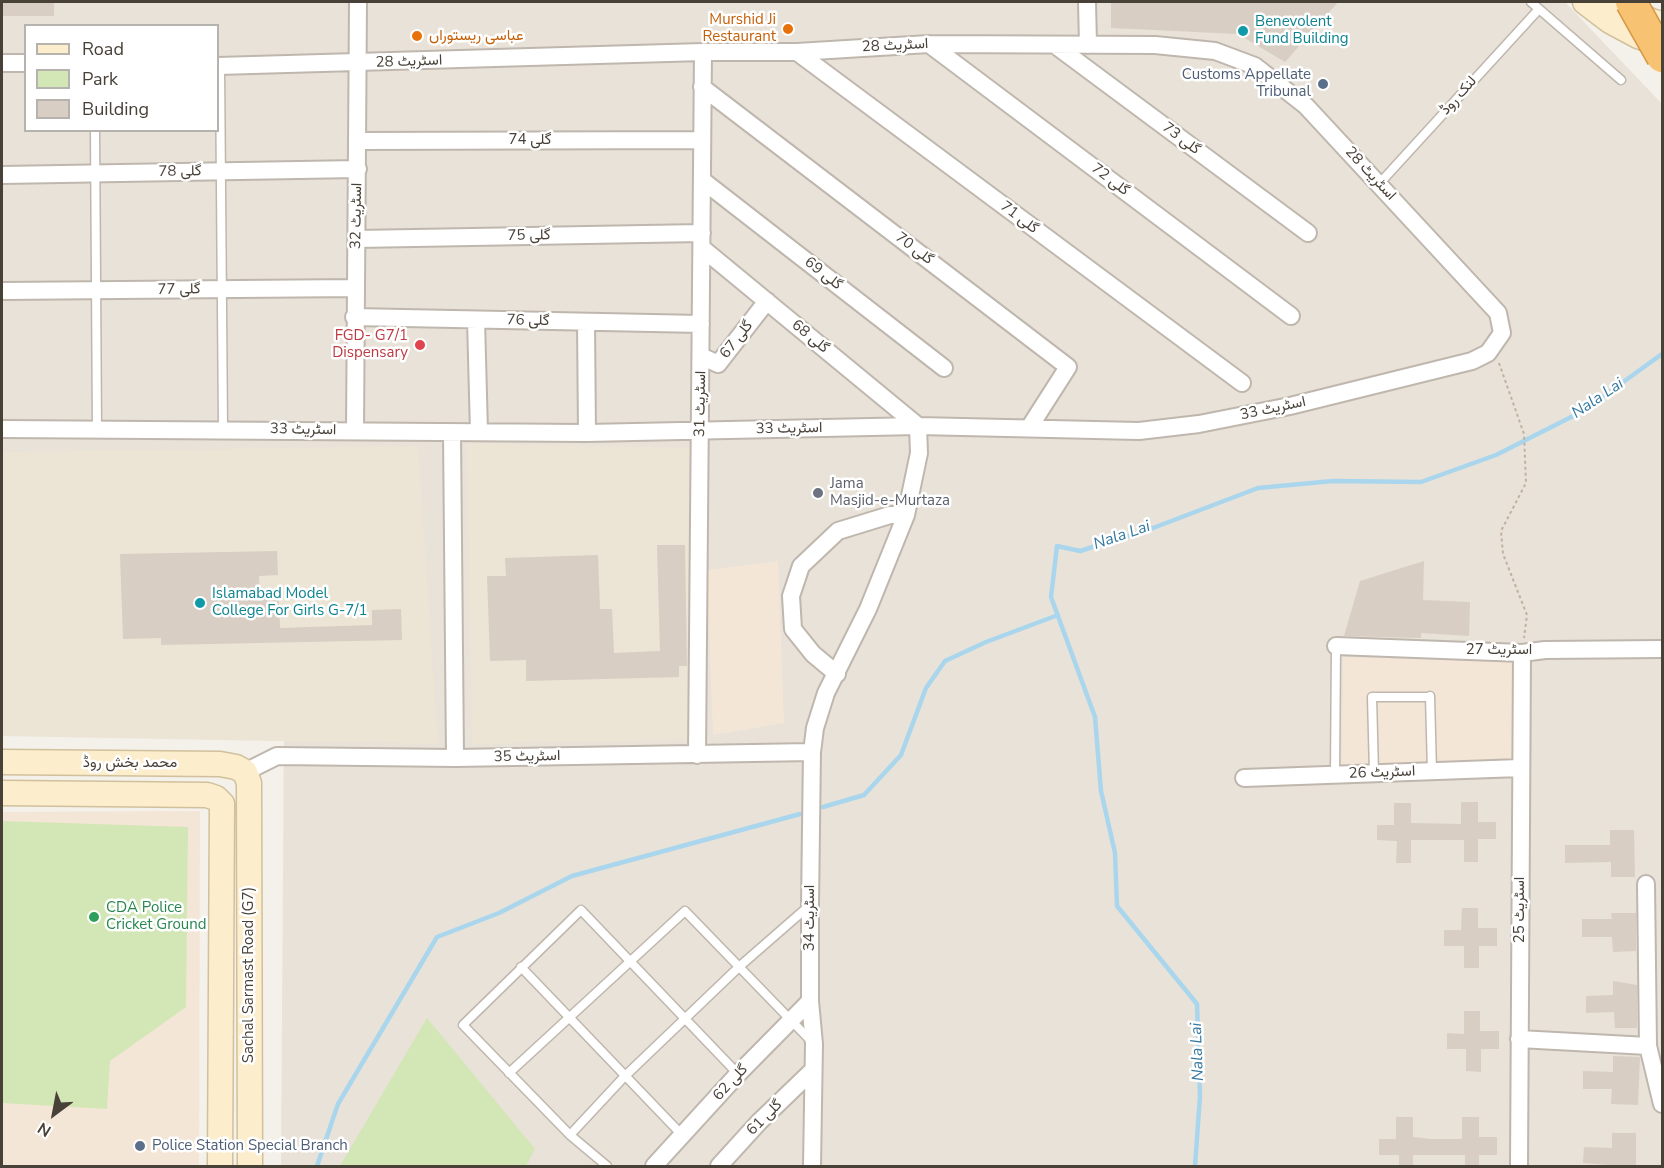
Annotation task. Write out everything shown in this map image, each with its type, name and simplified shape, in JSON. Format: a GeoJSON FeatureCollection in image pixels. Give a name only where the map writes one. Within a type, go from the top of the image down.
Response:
{"type":"FeatureCollection","features":[{"type":"Feature","properties":{"kind":"highway"},"geometry":{"type":"LineString","coordinates":[[1631,2],[1662,57]]}},
{"type":"Feature","properties":{"kind":"street","name":"اسٹریٹ 32"},"geometry":{"type":"LineString","coordinates":[[355,431],[358,2]]}},
{"type":"Feature","properties":{"kind":"street"},"geometry":{"type":"LineString","coordinates":[[1087,2],[1088,45]]}},
{"type":"Feature","properties":{"kind":"street"},"geometry":{"type":"LineString","coordinates":[[1585,2],[1619,26],[1662,44]]}},
{"type":"Feature","properties":{"kind":"street"},"geometry":{"type":"LineString","coordinates":[[1615,2],[1651,21],[1662,24]]}},
{"type":"Feature","properties":{"kind":"street","name":"اسٹریٹ 28"},"geometry":{"type":"LineString","coordinates":[[219,66],[357,64],[703,52],[797,52],[929,44],[1088,45],[1193,48],[1215,51],[1255,66],[1306,106],[1498,313],[1502,333],[1495,345]]}},
{"type":"Feature","properties":{"kind":"street","name":"گلی 72"},"geometry":{"type":"LineString","coordinates":[[929,44],[1291,316]]}},
{"type":"Feature","properties":{"kind":"street","name":"گلی 73"},"geometry":{"type":"LineString","coordinates":[[1055,45],[1308,233]]}},
{"type":"Feature","properties":{"kind":"street","name":"اسٹریٹ 31"},"geometry":{"type":"LineString","coordinates":[[697,755],[703,52]]}},
{"type":"Feature","properties":{"kind":"street","name":"گلی 71"},"geometry":{"type":"LineString","coordinates":[[797,52],[1242,383]]}},
{"type":"Feature","properties":{"kind":"street"},"geometry":{"type":"LineString","coordinates":[[2,63],[24,63]]}},
{"type":"Feature","properties":{"kind":"street","name":"گلی 70"},"geometry":{"type":"LineString","coordinates":[[702,87],[1068,367],[1029,428]]}},
{"type":"Feature","properties":{"kind":"street","name":"گلی 74"},"geometry":{"type":"LineString","coordinates":[[358,141],[702,140]]}},
{"type":"Feature","properties":{"kind":"street","name":"گلی 78"},"geometry":{"type":"LineString","coordinates":[[2,175],[358,169]]}},
{"type":"Feature","properties":{"kind":"street","name":"گلی 69"},"geometry":{"type":"LineString","coordinates":[[702,180],[944,368]]}},
{"type":"Feature","properties":{"kind":"street","name":"گلی 75"},"geometry":{"type":"LineString","coordinates":[[357,238],[702,240]]}},
{"type":"Feature","properties":{"kind":"street","name":"گلی 68"},"geometry":{"type":"LineString","coordinates":[[702,240],[766,301],[918,426]]}},
{"type":"Feature","properties":{"kind":"street","name":"گلی 77"},"geometry":{"type":"LineString","coordinates":[[2,291],[356,288]]}},
{"type":"Feature","properties":{"kind":"street","name":"گلی 67"},"geometry":{"type":"LineString","coordinates":[[701,356],[718,364],[766,301]]}},
{"type":"Feature","properties":{"kind":"street","name":"گلی 76"},"geometry":{"type":"LineString","coordinates":[[354,317],[701,324]]}},
{"type":"Feature","properties":{"kind":"street"},"geometry":{"type":"LineString","coordinates":[[476,320],[479,432]]}},
{"type":"Feature","properties":{"kind":"street"},"geometry":{"type":"LineString","coordinates":[[586,322],[587,433]]}},
{"type":"Feature","properties":{"kind":"street","name":"اسٹریٹ 33"},"geometry":{"type":"LineString","coordinates":[[2,429],[587,433],[918,426],[1139,431],[1199,424],[1354,392],[1472,361],[1488,353],[1495,345]]}},
{"type":"Feature","properties":{"kind":"street","name":"اسٹریٹ 34"},"geometry":{"type":"LineString","coordinates":[[812,1167],[814,1044],[810,1001],[810,905],[812,752],[815,728],[826,693],[882,576],[906,515],[919,453],[918,426]]}},
{"type":"Feature","properties":{"kind":"street"},"geometry":{"type":"LineString","coordinates":[[452,433],[455,758]]}},
{"type":"Feature","properties":{"kind":"street"},"geometry":{"type":"LineString","coordinates":[[837,674],[813,654],[793,629],[791,596],[801,566],[838,531],[890,515],[906,515]]}},
{"type":"Feature","properties":{"kind":"street","name":"اسٹریٹ 27"},"geometry":{"type":"LineString","coordinates":[[1336,646],[1522,653],[1545,650],[1662,649]]}},
{"type":"Feature","properties":{"kind":"street","name":"اسٹریٹ 25"},"geometry":{"type":"LineString","coordinates":[[1519,1167],[1522,653]]}},
{"type":"Feature","properties":{"kind":"street","name":"اسٹریٹ 35"},"geometry":{"type":"LineString","coordinates":[[247,777],[277,756],[455,758],[812,752]]}},
{"type":"Feature","properties":{"kind":"street","name":"محمد بخش روڈ"},"geometry":{"type":"LineString","coordinates":[[2,762],[220,764],[236,767],[247,777]]}},
{"type":"Feature","properties":{"kind":"street","name":"اسٹریٹ 26"},"geometry":{"type":"LineString","coordinates":[[1244,778],[1520,768]]}},
{"type":"Feature","properties":{"kind":"street","name":"Sachal Sarmast Road (G7)"},"geometry":{"type":"LineString","coordinates":[[247,777],[250,1167]]}},
{"type":"Feature","properties":{"kind":"street","name":"محمد بخش روڈ"},"geometry":{"type":"LineString","coordinates":[[2,793],[207,795],[216,798],[222,804]]}},
{"type":"Feature","properties":{"kind":"street","name":"Sachal Sarmast Road (G7)"},"geometry":{"type":"LineString","coordinates":[[220,1167],[222,804]]}},
{"type":"Feature","properties":{"kind":"street"},"geometry":{"type":"LineString","coordinates":[[1646,884],[1647,1046],[1662,1104]]}},
{"type":"Feature","properties":{"kind":"street"},"geometry":{"type":"LineString","coordinates":[[221,997],[250,998]]}},
{"type":"Feature","properties":{"kind":"street","name":"گلی 62"},"geometry":{"type":"LineString","coordinates":[[654,1167],[738,1074],[792,1022],[810,1001]]}},
{"type":"Feature","properties":{"kind":"street"},"geometry":{"type":"LineString","coordinates":[[1519,1039],[1647,1046]]}},
{"type":"Feature","properties":{"kind":"street","name":"گلی 61"},"geometry":{"type":"LineString","coordinates":[[719,1167],[759,1122],[813,1070]]}},
{"type":"Feature","properties":{"kind":"lane"},"geometry":{"type":"LineString","coordinates":[[1531,2],[1621,80]]}},
{"type":"Feature","properties":{"kind":"lane","name":"لنک روڈ"},"geometry":{"type":"LineString","coordinates":[[1379,184],[1539,9]]}},
{"type":"Feature","properties":{"kind":"lane"},"geometry":{"type":"LineString","coordinates":[[219,66],[223,429]]}},
{"type":"Feature","properties":{"kind":"lane"},"geometry":{"type":"LineString","coordinates":[[95,132],[97,430]]}},
{"type":"Feature","properties":{"kind":"lane"},"geometry":{"type":"LineString","coordinates":[[1335,775],[1336,646]]}},
{"type":"Feature","properties":{"kind":"lane"},"geometry":{"type":"LineString","coordinates":[[1374,773],[1372,697],[1430,697],[1432,772]]}},
{"type":"Feature","properties":{"kind":"lane"},"geometry":{"type":"LineString","coordinates":[[570,1135],[624,1077],[683,1020],[810,905]]}},
{"type":"Feature","properties":{"kind":"lane"},"geometry":{"type":"LineString","coordinates":[[607,1167],[570,1135],[464,1025],[581,910],[683,1020],[738,1074]]}},
{"type":"Feature","properties":{"kind":"lane"},"geometry":{"type":"LineString","coordinates":[[509,1073],[685,911],[814,1044]]}},
{"type":"Feature","properties":{"kind":"lane"},"geometry":{"type":"LineString","coordinates":[[522,967],[624,1077],[683,1136]]}},
{"type":"Feature","properties":{"kind":"path"},"geometry":{"type":"LineString","coordinates":[[1495,345],[1524,434],[1526,483],[1501,531],[1503,554],[1527,615],[1522,653]]}},
{"type":"Feature","properties":{"kind":"shaded area"},"geometry":{"type":"Polygon","coordinates":[[[2,2],[1565,2],[1662,104],[1662,1166],[281,1166],[284,726],[2,718],[2,2]]]}},
{"type":"Feature","properties":{"kind":"shaded area"},"geometry":{"type":"Polygon","coordinates":[[[467,443],[691,448],[698,740],[472,744],[467,443]]]}},
{"type":"Feature","properties":{"kind":"shaded area"},"geometry":{"type":"Polygon","coordinates":[[[418,446],[438,744],[2,736],[2,452],[418,446]]]}},
{"type":"Feature","properties":{"kind":"shaded area"},"geometry":{"type":"Polygon","coordinates":[[[778,561],[784,723],[713,735],[707,570],[778,561]]]}},
{"type":"Feature","properties":{"kind":"shaded area"},"geometry":{"type":"Polygon","coordinates":[[[1343,657],[1515,662],[1513,761],[1342,768],[1343,657]]]}},
{"type":"Feature","properties":{"kind":"shaded area","name":"CDA Police Cricket Ground"},"geometry":{"type":"Polygon","coordinates":[[[200,811],[199,1166],[2,1166],[2,812],[200,811]]]}},
{"type":"Feature","properties":{"kind":"green space","name":"CDA Police Cricket Ground"},"geometry":{"type":"Polygon","coordinates":[[[2,821],[188,827],[186,1007],[110,1061],[107,1109],[2,1103],[2,821]]]}},
{"type":"Feature","properties":{"kind":"green space"},"geometry":{"type":"Polygon","coordinates":[[[427,1018],[535,1149],[526,1166],[340,1166],[427,1018]]]}},
{"type":"Feature","properties":{"kind":"building"},"geometry":{"type":"Polygon","coordinates":[[[2,2],[54,2],[54,16],[2,16],[2,2]]]}},
{"type":"Feature","properties":{"kind":"building","name":"Benevolent Fund Building"},"geometry":{"type":"Polygon","coordinates":[[[1111,2],[1338,2],[1285,62],[1238,34],[1111,28],[1111,2]]]}},
{"type":"Feature","properties":{"kind":"building"},"geometry":{"type":"Polygon","coordinates":[[[657,545],[685,545],[687,666],[679,666],[679,677],[526,681],[526,660],[490,661],[487,576],[506,576],[505,558],[598,555],[600,609],[612,609],[614,653],[660,651],[657,545]]]}},
{"type":"Feature","properties":{"kind":"building","name":"Islamabad Model College For Girls G-7/1"},"geometry":{"type":"Polygon","coordinates":[[[277,551],[278,575],[259,576],[260,598],[279,598],[280,628],[372,625],[372,610],[401,609],[402,640],[161,645],[161,638],[123,639],[120,554],[277,551]]]}},
{"type":"Feature","properties":{"kind":"building"},"geometry":{"type":"Polygon","coordinates":[[[1424,561],[1423,600],[1470,602],[1469,636],[1421,633],[1421,638],[1344,636],[1360,581],[1424,561]]]}},
{"type":"Feature","properties":{"kind":"building"},"geometry":{"type":"Polygon","coordinates":[[[1461,802],[1478,802],[1478,822],[1496,822],[1496,839],[1478,839],[1478,862],[1464,862],[1464,840],[1411,840],[1411,863],[1396,863],[1397,841],[1377,840],[1377,825],[1394,825],[1394,803],[1411,803],[1411,823],[1461,824],[1461,802]]]}},
{"type":"Feature","properties":{"kind":"building"},"geometry":{"type":"Polygon","coordinates":[[[1610,830],[1634,830],[1635,877],[1611,877],[1611,862],[1565,863],[1565,845],[1610,845],[1610,830]]]}},
{"type":"Feature","properties":{"kind":"building"},"geometry":{"type":"Polygon","coordinates":[[[1462,908],[1478,908],[1478,928],[1497,928],[1497,946],[1479,946],[1479,968],[1464,968],[1464,946],[1444,946],[1444,930],[1461,930],[1462,908]]]}},
{"type":"Feature","properties":{"kind":"building"},"geometry":{"type":"Polygon","coordinates":[[[1611,913],[1636,913],[1636,951],[1613,952],[1612,937],[1582,937],[1582,919],[1612,919],[1611,913]]]}},
{"type":"Feature","properties":{"kind":"building"},"geometry":{"type":"Polygon","coordinates":[[[1613,981],[1637,985],[1637,1028],[1615,1028],[1614,1012],[1586,1013],[1586,996],[1613,995],[1613,981]]]}},
{"type":"Feature","properties":{"kind":"building"},"geometry":{"type":"Polygon","coordinates":[[[1464,1011],[1480,1011],[1480,1031],[1499,1031],[1499,1049],[1481,1049],[1481,1072],[1466,1071],[1466,1049],[1447,1049],[1447,1033],[1464,1034],[1464,1011]]]}},
{"type":"Feature","properties":{"kind":"building"},"geometry":{"type":"Polygon","coordinates":[[[1613,1056],[1640,1057],[1638,1105],[1611,1104],[1612,1089],[1583,1089],[1583,1071],[1613,1072],[1613,1056]]]}},
{"type":"Feature","properties":{"kind":"building"},"geometry":{"type":"Polygon","coordinates":[[[1396,1117],[1413,1117],[1413,1137],[1462,1139],[1462,1117],[1479,1117],[1479,1137],[1497,1137],[1497,1155],[1479,1155],[1479,1167],[1465,1167],[1465,1155],[1413,1155],[1413,1167],[1399,1167],[1399,1155],[1379,1155],[1379,1139],[1396,1139],[1396,1117]]]}},
{"type":"Feature","properties":{"kind":"building"},"geometry":{"type":"Polygon","coordinates":[[[1612,1133],[1636,1133],[1636,1167],[1583,1163],[1584,1147],[1612,1148],[1612,1133]]]}},
{"type":"Feature","properties":{"kind":"waterway","name":"Nala Lai"},"geometry":{"type":"LineString","coordinates":[[1195,1166],[1200,1096],[1197,1004],[1117,906],[1115,853],[1101,791],[1095,717],[1051,597],[1057,546],[1080,551],[1153,528],[1258,488],[1333,481],[1421,482],[1496,455],[1583,411],[1662,354]]}},
{"type":"Feature","properties":{"kind":"waterway"},"geometry":{"type":"LineString","coordinates":[[823,807],[864,795],[901,755],[926,688],[945,661],[986,642],[1058,615]]}},
{"type":"Feature","properties":{"kind":"waterway"},"geometry":{"type":"LineString","coordinates":[[317,1166],[338,1104],[437,937],[499,913],[572,876],[800,814]]}},
{"type":"Feature","properties":{"kind":"place","name":"Murshid Ji Restaurant"},"geometry":{"type":"Point","coordinates":[788,29]}},
{"type":"Feature","properties":{"kind":"place","name":"Benevolent Fund Building"},"geometry":{"type":"Point","coordinates":[1243,31]}},
{"type":"Feature","properties":{"kind":"place","name":"عباسی ریستوراں"},"geometry":{"type":"Point","coordinates":[417,36]}},
{"type":"Feature","properties":{"kind":"place","name":"Customs Appellate Tribunal"},"geometry":{"type":"Point","coordinates":[1323,84]}},
{"type":"Feature","properties":{"kind":"place","name":"FGD- G7/1 Dispensary"},"geometry":{"type":"Point","coordinates":[420,345]}},
{"type":"Feature","properties":{"kind":"place","name":"Jama Masjid-e-Murtaza"},"geometry":{"type":"Point","coordinates":[818,493]}},
{"type":"Feature","properties":{"kind":"place","name":"Islamabad Model College For Girls G-7/1"},"geometry":{"type":"Point","coordinates":[200,603]}},
{"type":"Feature","properties":{"kind":"place","name":"CDA Police Cricket Ground"},"geometry":{"type":"Point","coordinates":[94,917]}},
{"type":"Feature","properties":{"kind":"place","name":"Police Station Special Branch"},"geometry":{"type":"Point","coordinates":[140,1146]}}]}
